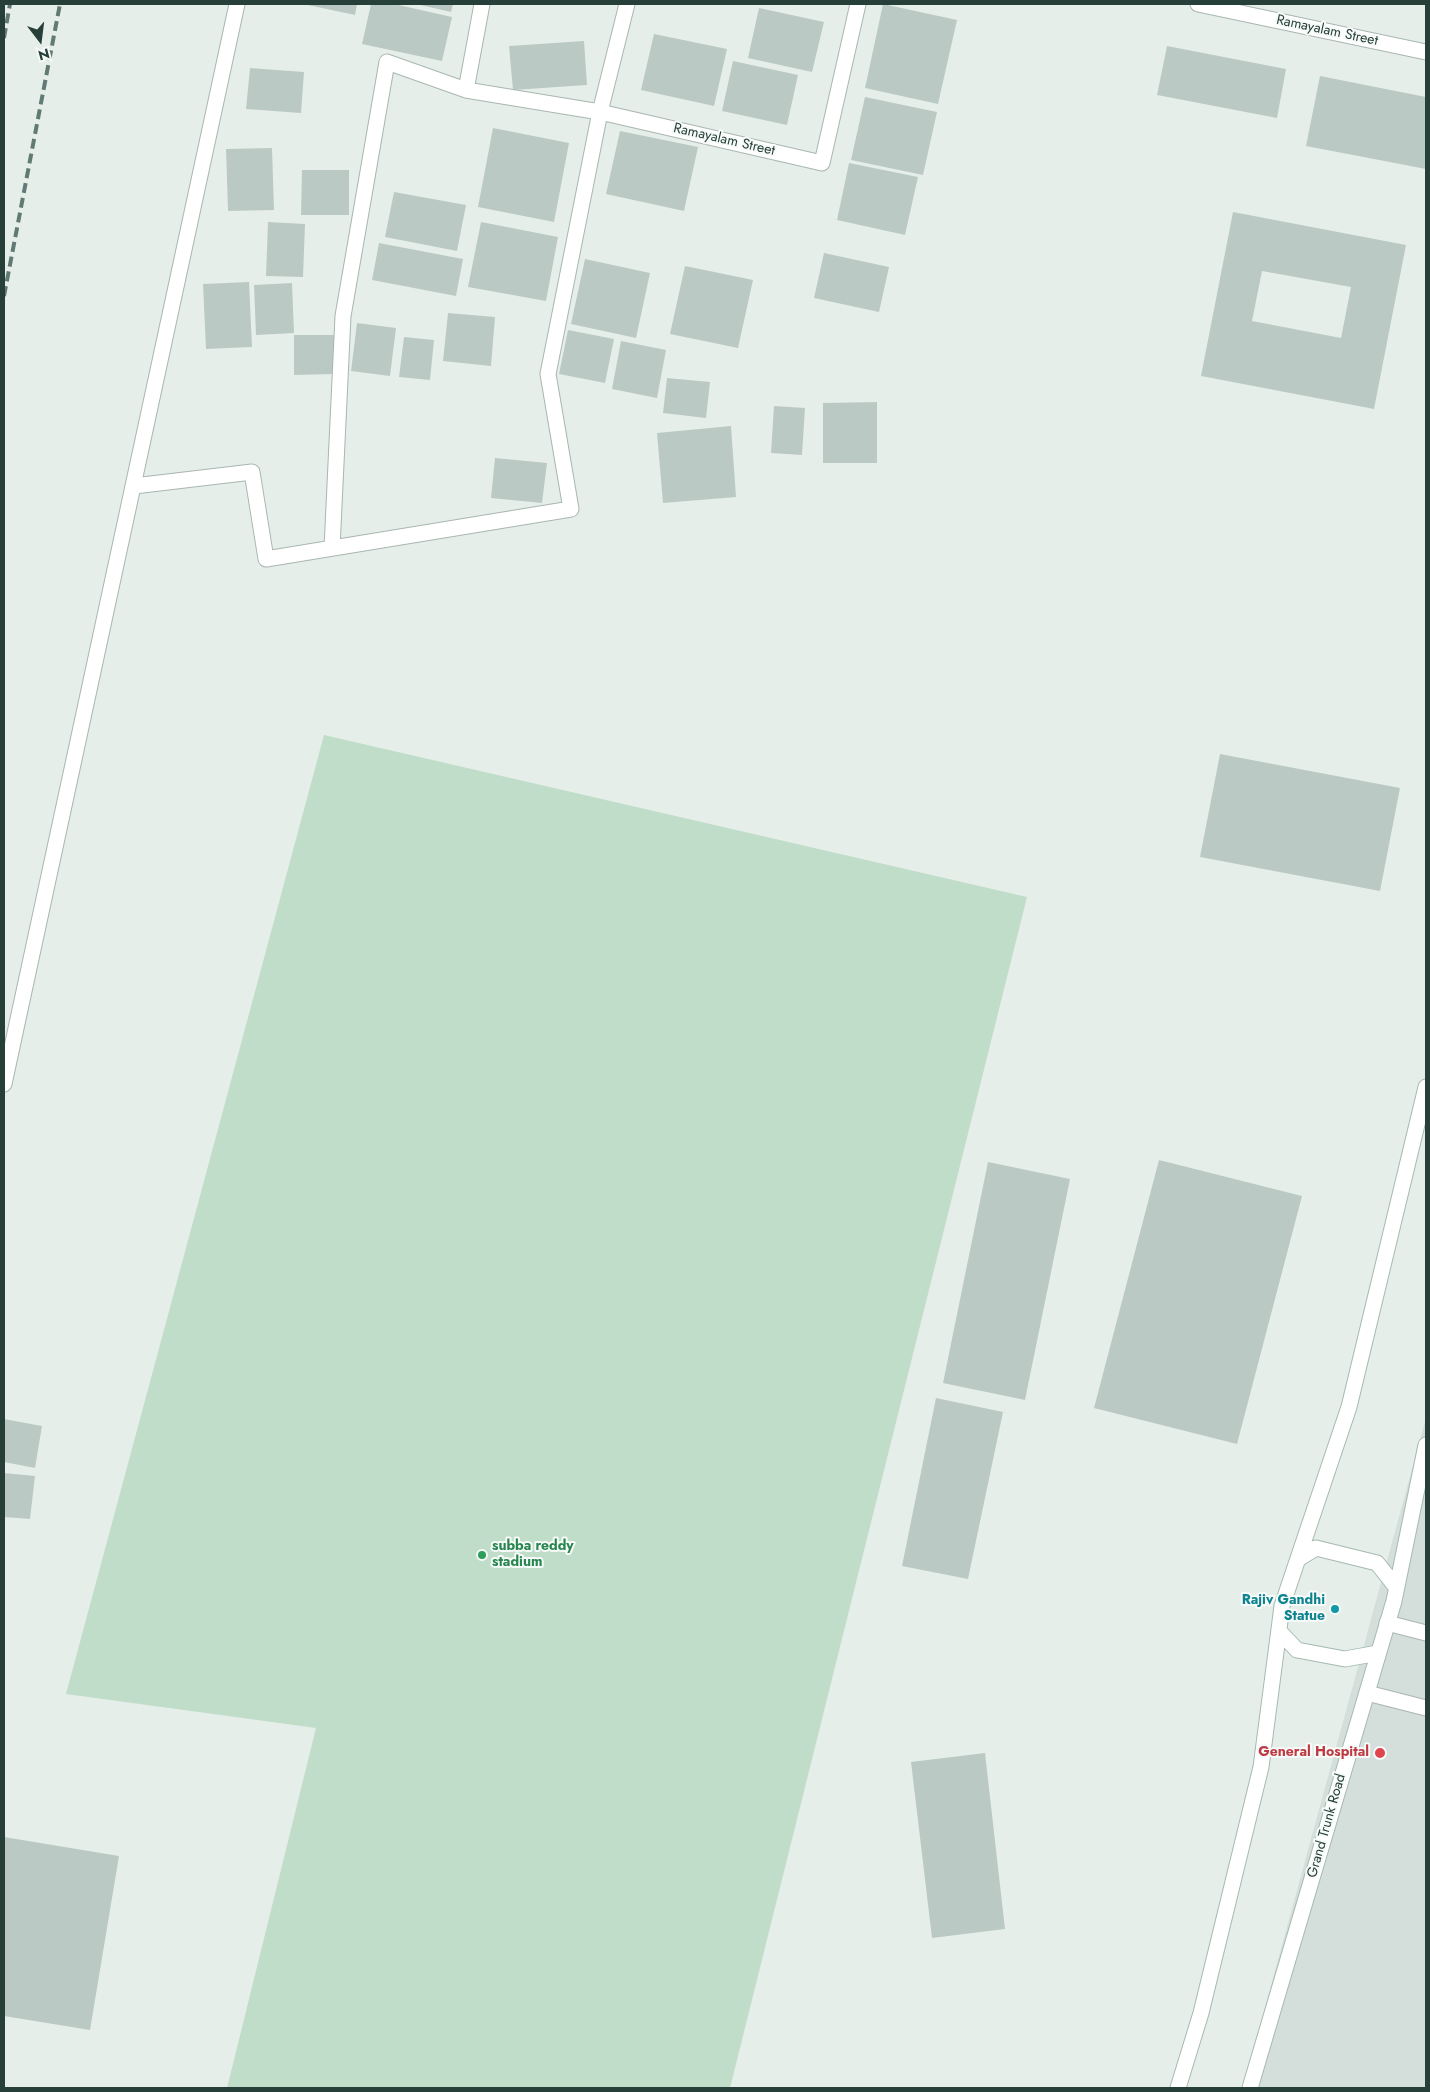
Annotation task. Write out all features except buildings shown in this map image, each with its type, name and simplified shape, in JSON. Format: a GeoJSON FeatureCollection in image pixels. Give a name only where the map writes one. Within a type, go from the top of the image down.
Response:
{"type":"FeatureCollection","features":[{"type":"Feature","properties":{"kind":"street"},"geometry":{"type":"LineString","coordinates":[[4,1084],[237,4]]}},
{"type":"Feature","properties":{"kind":"street"},"geometry":{"type":"LineString","coordinates":[[466,90],[482,4]]}},
{"type":"Feature","properties":{"kind":"street"},"geometry":{"type":"LineString","coordinates":[[134,486],[252,472],[266,559],[570,509],[548,374],[600,112],[628,4]]}},
{"type":"Feature","properties":{"kind":"street","name":"Ramayalam Street"},"geometry":{"type":"LineString","coordinates":[[332,548],[343,316],[387,62],[466,90],[600,112],[822,163],[858,4]]}},
{"type":"Feature","properties":{"kind":"street","name":"Ramayalam Street"},"geometry":{"type":"LineString","coordinates":[[1198,4],[1426,52]]}},
{"type":"Feature","properties":{"kind":"street"},"geometry":{"type":"LineString","coordinates":[[1178,2088],[1202,2013],[1261,1767],[1282,1606],[1349,1407],[1426,1087]]}},
{"type":"Feature","properties":{"kind":"street","name":"Grand Trunk Road"},"geometry":{"type":"LineString","coordinates":[[1250,2088],[1387,1622],[1426,1445]]}},
{"type":"Feature","properties":{"kind":"street"},"geometry":{"type":"LineString","coordinates":[[1298,1559],[1316,1548],[1377,1563],[1396,1588]]}},
{"type":"Feature","properties":{"kind":"street"},"geometry":{"type":"LineString","coordinates":[[1387,1622],[1426,1633]]}},
{"type":"Feature","properties":{"kind":"street"},"geometry":{"type":"LineString","coordinates":[[1279,1631],[1297,1650],[1345,1659],[1378,1653]]}},
{"type":"Feature","properties":{"kind":"street"},"geometry":{"type":"LineString","coordinates":[[1367,1693],[1426,1708]]}},
{"type":"Feature","properties":{"kind":"shaded area","name":"General Hospital"},"geometry":{"type":"Polygon","coordinates":[[[1426,1418],[1426,2088],[1243,2088],[1426,1418]]]}},
{"type":"Feature","properties":{"kind":"green space"},"geometry":{"type":"Polygon","coordinates":[[[324,735],[1027,897],[730,2088],[227,2088],[316,1728],[66,1694],[324,735]]]}},
{"type":"Feature","properties":{"kind":"railway"},"geometry":{"type":"LineString","coordinates":[[4,38],[10,4]]}},
{"type":"Feature","properties":{"kind":"railway"},"geometry":{"type":"LineString","coordinates":[[4,296],[60,4]]}},
{"type":"Feature","properties":{"kind":"place","name":"subba reddy stadium"},"geometry":{"type":"Point","coordinates":[482,1555]}},
{"type":"Feature","properties":{"kind":"place","name":"Rajiv Gandhi Statue"},"geometry":{"type":"Point","coordinates":[1335,1609]}},
{"type":"Feature","properties":{"kind":"place","name":"General Hospital"},"geometry":{"type":"Point","coordinates":[1380,1753]}}]}
